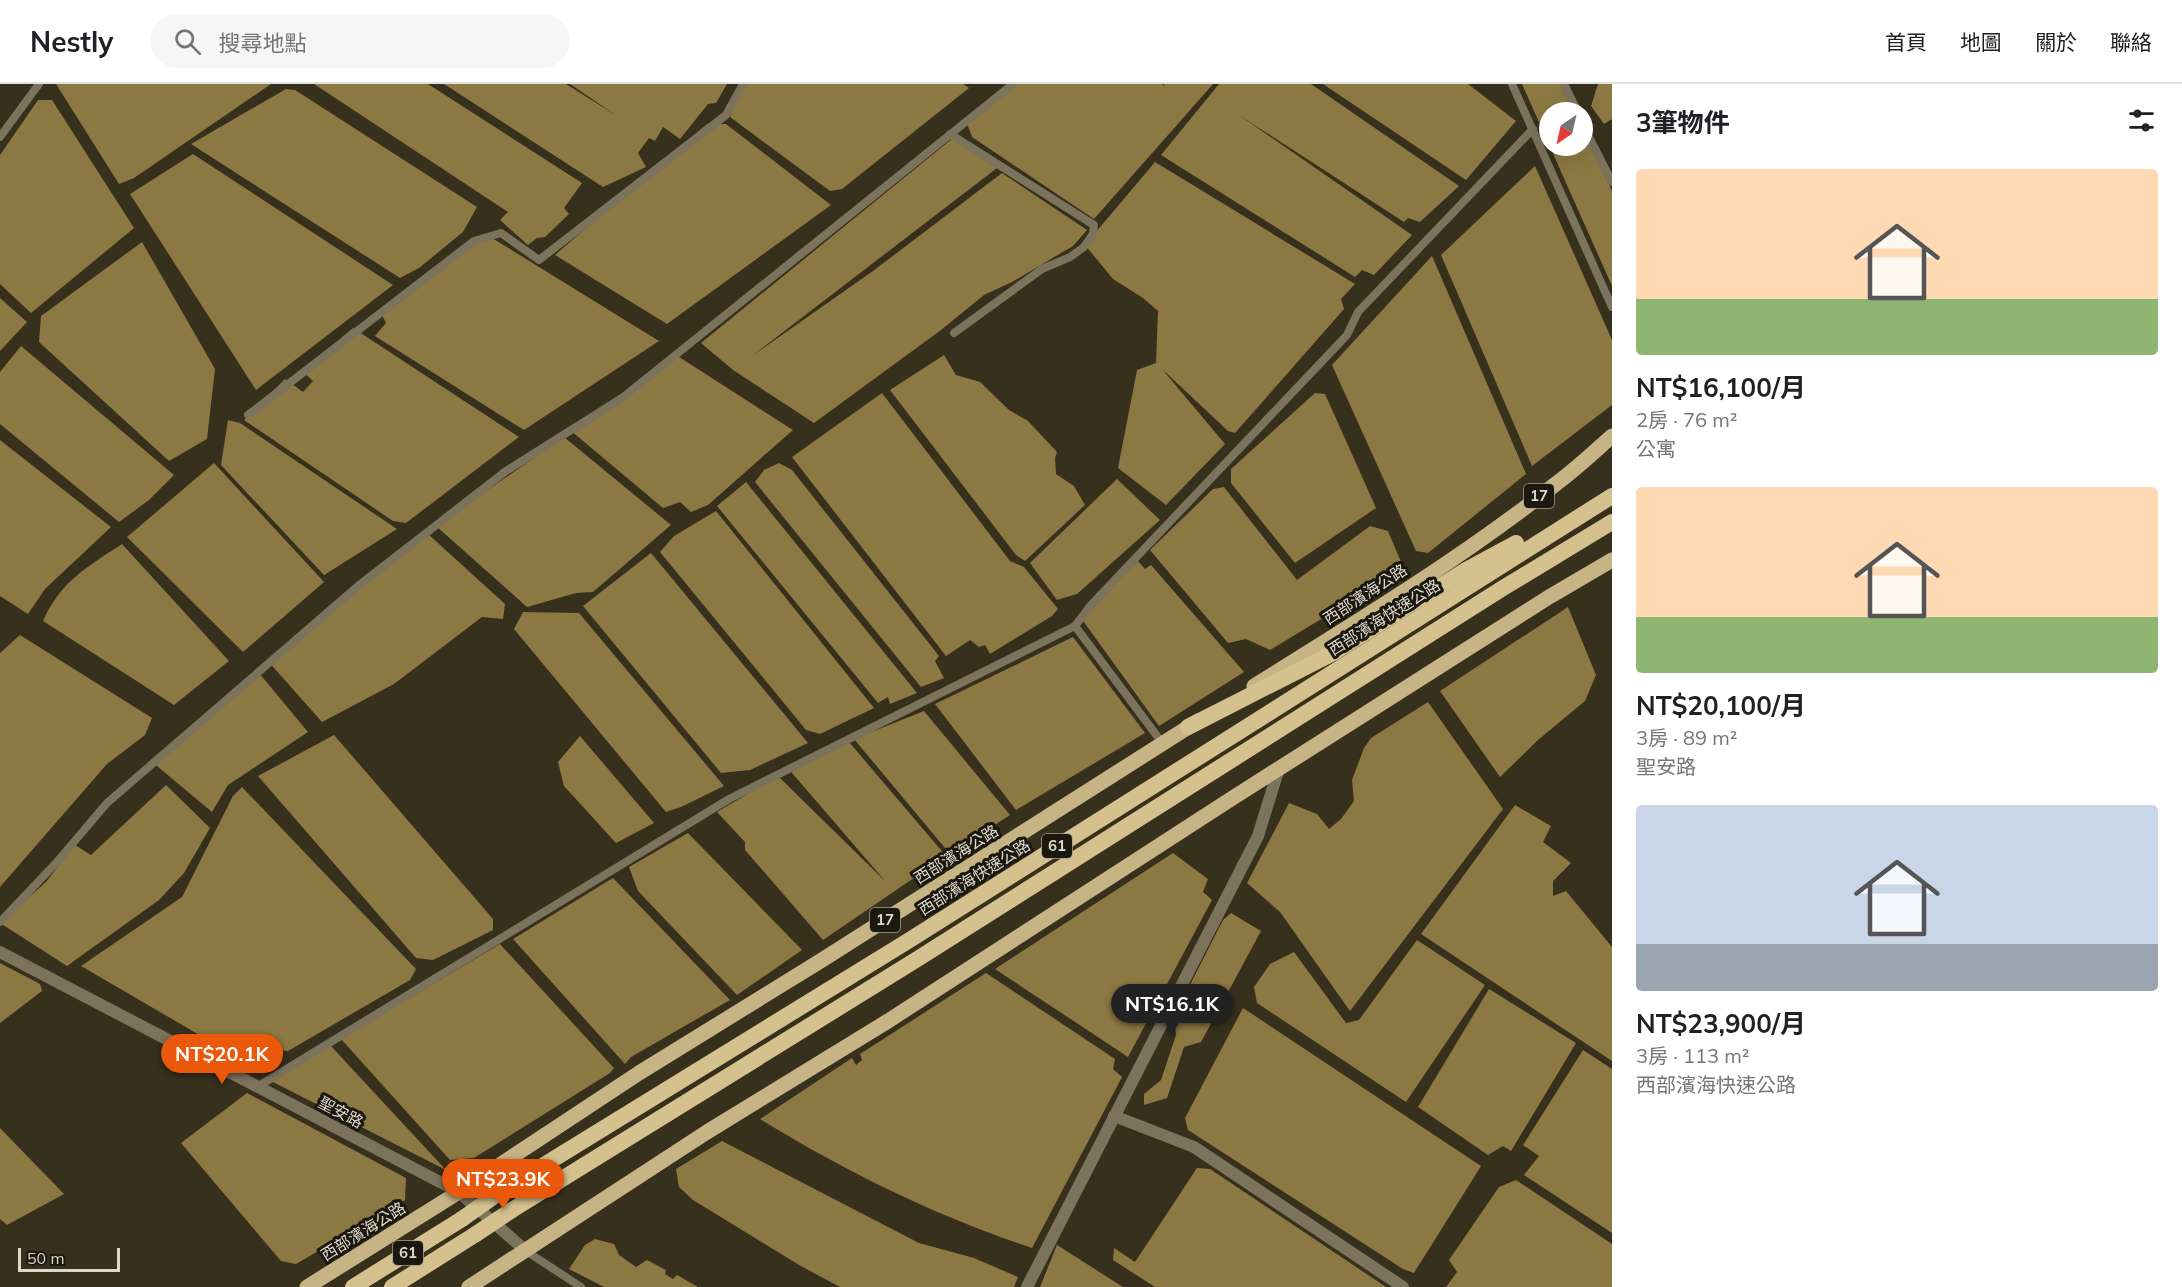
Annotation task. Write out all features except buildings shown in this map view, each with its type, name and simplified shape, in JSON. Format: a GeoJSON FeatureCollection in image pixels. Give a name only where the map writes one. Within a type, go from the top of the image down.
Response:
{"type":"FeatureCollection","features":[{"type":"Feature","properties":{"kind":"highway"},"geometry":{"type":"LineString","coordinates":[[1188,727],[1335,652],[1466,570],[1612,491]]}},
{"type":"Feature","properties":{"kind":"highway","name":"西部濱海快速公路"},"geometry":{"type":"LineString","coordinates":[[353,1287],[462,1219],[500,1192],[908,941],[1612,496]]}},
{"type":"Feature","properties":{"kind":"highway","name":"61"},"geometry":{"type":"LineString","coordinates":[[392,1287],[1612,522]]}},
{"type":"Feature","properties":{"kind":"main road","name":"西部濱海公路"},"geometry":{"type":"LineString","coordinates":[[307,1287],[459,1192],[639,1073],[1375,610],[1558,483],[1612,436]]}},
{"type":"Feature","properties":{"kind":"main road"},"geometry":{"type":"LineString","coordinates":[[469,1287],[707,1132],[888,1020],[1279,768],[1612,560]]}},
{"type":"Feature","properties":{"kind":"street"},"geometry":{"type":"LineString","coordinates":[[1027,1287],[1258,836],[1279,768]]}},
{"type":"Feature","properties":{"kind":"street","name":"聖安路"},"geometry":{"type":"LineString","coordinates":[[0,952],[459,1192],[526,1251]]}},
{"type":"Feature","properties":{"kind":"street"},"geometry":{"type":"LineString","coordinates":[[1114,1116],[1194,1147],[1403,1287]]}},
{"type":"Feature","properties":{"kind":"lane"},"geometry":{"type":"LineString","coordinates":[[0,136],[39,84]]}},
{"type":"Feature","properties":{"kind":"lane"},"geometry":{"type":"LineString","coordinates":[[248,415],[474,241],[501,233],[539,260],[726,116],[743,84]]}},
{"type":"Feature","properties":{"kind":"lane"},"geometry":{"type":"LineString","coordinates":[[0,922],[56,863],[107,803],[358,586],[506,471],[622,398],[1013,84]]}},
{"type":"Feature","properties":{"kind":"lane"},"geometry":{"type":"LineString","coordinates":[[1512,84],[1612,307]]}},
{"type":"Feature","properties":{"kind":"lane"},"geometry":{"type":"LineString","coordinates":[[1564,84],[1573,102]]}},
{"type":"Feature","properties":{"kind":"lane"},"geometry":{"type":"LineString","coordinates":[[257,1087],[729,799],[1075,626],[1091,605],[1347,335],[1358,312],[1533,129]]}},
{"type":"Feature","properties":{"kind":"lane"},"geometry":{"type":"LineString","coordinates":[[950,134],[1094,225],[1093,234],[1071,257],[1042,269],[954,333]]}},
{"type":"Feature","properties":{"kind":"lane"},"geometry":{"type":"LineString","coordinates":[[1593,145],[1612,182]]}},
{"type":"Feature","properties":{"kind":"lane"},"geometry":{"type":"LineString","coordinates":[[1075,626],[1163,744]]}},
{"type":"Feature","properties":{"kind":"lane"},"geometry":{"type":"LineString","coordinates":[[526,1251],[581,1287]]}},
{"type":"Feature","properties":{"kind":"shaded area"},"geometry":{"type":"Polygon","coordinates":[[[56,84],[271,84],[134,178],[119,184],[56,84]]]}},
{"type":"Feature","properties":{"kind":"shaded area"},"geometry":{"type":"Polygon","coordinates":[[[314,84],[428,84],[582,183],[564,208],[569,214],[545,237],[537,238],[528,245],[500,220],[508,212],[314,84]]]}},
{"type":"Feature","properties":{"kind":"shaded area"},"geometry":{"type":"Polygon","coordinates":[[[444,84],[566,84],[617,116],[570,84],[727,84],[716,103],[708,104],[680,139],[663,127],[655,141],[649,138],[638,153],[646,167],[603,187],[444,84]]]}},
{"type":"Feature","properties":{"kind":"shaded area"},"geometry":{"type":"Polygon","coordinates":[[[743,84],[963,84],[969,88],[842,189],[830,191],[730,117],[743,84]]]}},
{"type":"Feature","properties":{"kind":"shaded area"},"geometry":{"type":"Polygon","coordinates":[[[1010,84],[1162,84],[1165,86],[1164,84],[1213,84],[1094,219],[972,137],[966,121],[1010,84]]]}},
{"type":"Feature","properties":{"kind":"shaded area"},"geometry":{"type":"Polygon","coordinates":[[[1219,84],[1311,84],[1459,186],[1420,222],[1408,218],[1404,222],[1239,115],[1412,235],[1374,275],[1362,270],[1355,277],[1161,155],[1219,84]]]}},
{"type":"Feature","properties":{"kind":"shaded area"},"geometry":{"type":"Polygon","coordinates":[[[1323,84],[1468,84],[1516,121],[1466,180],[1323,84]]]}},
{"type":"Feature","properties":{"kind":"shaded area"},"geometry":{"type":"Polygon","coordinates":[[[1522,84],[1560,84],[1569,102],[1539,102],[1539,122],[1522,84]]]}},
{"type":"Feature","properties":{"kind":"shaded area"},"geometry":{"type":"Polygon","coordinates":[[[1598,84],[1612,84],[1612,119],[1604,124],[1593,109],[1592,102],[1598,84]]]}},
{"type":"Feature","properties":{"kind":"shaded area"},"geometry":{"type":"Polygon","coordinates":[[[286,89],[295,90],[477,207],[463,232],[419,268],[400,278],[191,144],[286,89]]]}},
{"type":"Feature","properties":{"kind":"shaded area"},"geometry":{"type":"Polygon","coordinates":[[[38,100],[52,100],[134,228],[31,313],[0,284],[0,155],[38,100]]]}},
{"type":"Feature","properties":{"kind":"shaded area"},"geometry":{"type":"Polygon","coordinates":[[[707,124],[726,124],[831,205],[667,324],[555,255],[707,124]]]}},
{"type":"Feature","properties":{"kind":"shaded area"},"geometry":{"type":"Polygon","coordinates":[[[953,138],[997,168],[752,356],[873,271],[1002,173],[1087,230],[1073,246],[1012,282],[984,295],[941,330],[814,423],[733,370],[701,343],[953,138]]]}},
{"type":"Feature","properties":{"kind":"shaded area"},"geometry":{"type":"Polygon","coordinates":[[[1593,152],[1612,191],[1612,286],[1554,156],[1593,156],[1593,152]]]}},
{"type":"Feature","properties":{"kind":"shaded area"},"geometry":{"type":"Polygon","coordinates":[[[193,154],[393,285],[256,390],[130,194],[193,154]]]}},
{"type":"Feature","properties":{"kind":"shaded area"},"geometry":{"type":"Polygon","coordinates":[[[1155,162],[1355,284],[1341,299],[1344,309],[1235,433],[1228,431],[1162,369],[1225,444],[1166,505],[1118,468],[1137,370],[1156,363],[1158,311],[1143,298],[1113,279],[1085,245],[1155,162]]]}},
{"type":"Feature","properties":{"kind":"shaded area"},"geometry":{"type":"Polygon","coordinates":[[[1535,166],[1612,340],[1612,405],[1532,466],[1441,255],[1535,166]]]}},
{"type":"Feature","properties":{"kind":"shaded area"},"geometry":{"type":"Polygon","coordinates":[[[475,237],[492,238],[659,341],[524,430],[375,336],[386,323],[381,313],[475,237]]]}},
{"type":"Feature","properties":{"kind":"shaded area"},"geometry":{"type":"Polygon","coordinates":[[[142,242],[215,369],[207,439],[169,461],[39,342],[41,316],[142,242]]]}},
{"type":"Feature","properties":{"kind":"shaded area"},"geometry":{"type":"Polygon","coordinates":[[[1432,256],[1526,474],[1428,553],[1416,551],[1332,365],[1432,256]]]}},
{"type":"Feature","properties":{"kind":"shaded area"},"geometry":{"type":"Polygon","coordinates":[[[0,298],[27,322],[0,351],[0,298]]]}},
{"type":"Feature","properties":{"kind":"shaded area"},"geometry":{"type":"Polygon","coordinates":[[[353,328],[519,437],[406,523],[393,521],[244,420],[285,379],[303,392],[313,381],[302,371],[353,328]]]}},
{"type":"Feature","properties":{"kind":"shaded area"},"geometry":{"type":"Polygon","coordinates":[[[21,346],[174,475],[149,500],[119,522],[0,424],[0,372],[21,346]]]}},
{"type":"Feature","properties":{"kind":"shaded area"},"geometry":{"type":"Polygon","coordinates":[[[676,355],[793,430],[708,505],[691,512],[680,502],[663,508],[570,430],[676,355]]]}},
{"type":"Feature","properties":{"kind":"shaded area"},"geometry":{"type":"Polygon","coordinates":[[[944,355],[956,375],[980,382],[1009,410],[1028,421],[1057,452],[1056,474],[1074,486],[1085,505],[1025,561],[1016,555],[890,390],[944,355]]]}},
{"type":"Feature","properties":{"kind":"shaded area"},"geometry":{"type":"Polygon","coordinates":[[[882,393],[1010,561],[1024,567],[1058,609],[1052,616],[990,654],[985,645],[979,647],[970,640],[946,656],[792,457],[882,393]]]}},
{"type":"Feature","properties":{"kind":"shaded area"},"geometry":{"type":"Polygon","coordinates":[[[1315,393],[1325,394],[1376,508],[1295,563],[1231,483],[1231,469],[1315,393]]]}},
{"type":"Feature","properties":{"kind":"shaded area"},"geometry":{"type":"Polygon","coordinates":[[[228,420],[240,423],[397,529],[324,575],[221,465],[228,420]]]}},
{"type":"Feature","properties":{"kind":"shaded area"},"geometry":{"type":"Polygon","coordinates":[[[564,437],[671,525],[593,592],[576,593],[527,607],[436,526],[564,437]]]}},
{"type":"Feature","properties":{"kind":"shaded area"},"geometry":{"type":"Polygon","coordinates":[[[0,440],[111,527],[45,589],[28,614],[0,596],[0,440]]]}},
{"type":"Feature","properties":{"kind":"shaded area"},"geometry":{"type":"Polygon","coordinates":[[[214,463],[324,582],[243,652],[127,537],[214,463]]]}},
{"type":"Feature","properties":{"kind":"shaded area"},"geometry":{"type":"Polygon","coordinates":[[[779,463],[792,470],[939,656],[935,661],[944,678],[921,687],[755,482],[764,470],[779,463]]]}},
{"type":"Feature","properties":{"kind":"shaded area"},"geometry":{"type":"Polygon","coordinates":[[[1117,479],[1160,520],[1077,594],[1057,600],[1030,563],[1117,479]]]}},
{"type":"Feature","properties":{"kind":"shaded area"},"geometry":{"type":"Polygon","coordinates":[[[746,482],[917,693],[890,704],[888,697],[878,703],[717,506],[746,482]]]}},
{"type":"Feature","properties":{"kind":"shaded area"},"geometry":{"type":"Polygon","coordinates":[[[1224,487],[1297,580],[1370,526],[1388,531],[1404,569],[1270,650],[1246,639],[1228,643],[1150,550],[1213,489],[1224,487]]]}},
{"type":"Feature","properties":{"kind":"shaded area"},"geometry":{"type":"Polygon","coordinates":[[[716,511],[874,708],[820,734],[806,730],[660,552],[674,536],[716,511]]]}},
{"type":"Feature","properties":{"kind":"shaded area"},"geometry":{"type":"Polygon","coordinates":[[[428,534],[505,604],[503,619],[482,617],[394,684],[322,722],[267,660],[428,534]]]}},
{"type":"Feature","properties":{"kind":"shaded area"},"geometry":{"type":"Polygon","coordinates":[[[122,544],[229,661],[174,705],[43,621],[58,596],[76,576],[122,544]]]}},
{"type":"Feature","properties":{"kind":"shaded area"},"geometry":{"type":"Polygon","coordinates":[[[651,553],[808,743],[750,770],[721,773],[583,606],[651,553]]]}},
{"type":"Feature","properties":{"kind":"shaded area"},"geometry":{"type":"Polygon","coordinates":[[[1138,561],[1145,569],[1151,565],[1244,672],[1159,726],[1081,618],[1138,561]]]}},
{"type":"Feature","properties":{"kind":"shaded area"},"geometry":{"type":"Polygon","coordinates":[[[1568,607],[1596,675],[1585,701],[1538,740],[1500,777],[1440,691],[1568,607]]]}},
{"type":"Feature","properties":{"kind":"shaded area"},"geometry":{"type":"Polygon","coordinates":[[[523,612],[579,613],[724,786],[666,812],[514,629],[523,612]]]}},
{"type":"Feature","properties":{"kind":"shaded area"},"geometry":{"type":"Polygon","coordinates":[[[20,635],[152,718],[145,735],[107,764],[0,887],[0,653],[20,635]]]}},
{"type":"Feature","properties":{"kind":"shaded area"},"geometry":{"type":"Polygon","coordinates":[[[1073,637],[1145,733],[1016,810],[935,704],[1073,637]]]}},
{"type":"Feature","properties":{"kind":"shaded area"},"geometry":{"type":"Polygon","coordinates":[[[259,673],[308,732],[228,785],[212,812],[151,761],[259,673]]]}},
{"type":"Feature","properties":{"kind":"shaded area"},"geometry":{"type":"Polygon","coordinates":[[[1428,702],[1503,809],[1350,1011],[1280,912],[1247,883],[1289,803],[1317,814],[1329,829],[1341,819],[1354,801],[1352,780],[1364,748],[1371,738],[1428,702]]]}},
{"type":"Feature","properties":{"kind":"shaded area"},"geometry":{"type":"Polygon","coordinates":[[[924,711],[1010,815],[950,854],[854,739],[924,711]]]}},
{"type":"Feature","properties":{"kind":"shaded area"},"geometry":{"type":"Polygon","coordinates":[[[334,735],[493,919],[493,930],[433,960],[416,958],[258,776],[334,735]]]}},
{"type":"Feature","properties":{"kind":"shaded area"},"geometry":{"type":"Polygon","coordinates":[[[580,736],[654,823],[616,843],[564,786],[558,762],[580,736]]]}},
{"type":"Feature","properties":{"kind":"shaded area"},"geometry":{"type":"Polygon","coordinates":[[[849,742],[946,856],[823,940],[745,850],[745,842],[717,812],[778,776],[886,882],[792,773],[793,767],[849,742]]]}},
{"type":"Feature","properties":{"kind":"shaded area"},"geometry":{"type":"Polygon","coordinates":[[[166,785],[210,828],[184,873],[159,900],[67,966],[0,923],[46,882],[75,845],[91,855],[166,785]]]}},
{"type":"Feature","properties":{"kind":"shaded area"},"geometry":{"type":"Polygon","coordinates":[[[242,787],[416,969],[410,980],[288,1051],[276,1050],[262,1040],[256,1048],[246,1041],[232,1054],[81,966],[182,897],[233,796],[242,787]]]}},
{"type":"Feature","properties":{"kind":"shaded area"},"geometry":{"type":"Polygon","coordinates":[[[1515,805],[1551,826],[1543,842],[1571,863],[1553,881],[1553,896],[1566,891],[1612,947],[1612,1061],[1421,934],[1515,805]]]}},
{"type":"Feature","properties":{"kind":"shaded area"},"geometry":{"type":"Polygon","coordinates":[[[688,833],[802,950],[737,995],[638,891],[629,867],[688,833]]]}},
{"type":"Feature","properties":{"kind":"shaded area"},"geometry":{"type":"Polygon","coordinates":[[[1173,853],[1208,879],[1203,892],[1212,900],[1128,1057],[995,969],[1173,853]]]}},
{"type":"Feature","properties":{"kind":"shaded area"},"geometry":{"type":"Polygon","coordinates":[[[613,878],[730,1000],[631,1057],[625,1064],[513,939],[613,878]]]}},
{"type":"Feature","properties":{"kind":"shaded area"},"geometry":{"type":"Polygon","coordinates":[[[1231,913],[1261,931],[1201,1042],[1184,1047],[1167,1098],[1144,1105],[1144,1094],[1161,1080],[1176,1035],[1174,1016],[1223,920],[1231,913]]]}},
{"type":"Feature","properties":{"kind":"shaded area"},"geometry":{"type":"Polygon","coordinates":[[[1417,940],[1485,985],[1406,1102],[1257,1003],[1254,987],[1270,964],[1294,952],[1346,1023],[1359,1020],[1417,940]]]}},
{"type":"Feature","properties":{"kind":"shaded area"},"geometry":{"type":"Polygon","coordinates":[[[500,944],[614,1068],[610,1073],[474,1158],[450,1160],[341,1039],[500,944]]]}},
{"type":"Feature","properties":{"kind":"shaded area"},"geometry":{"type":"Polygon","coordinates":[[[0,963],[40,984],[42,991],[0,1023],[0,963]]]}},
{"type":"Feature","properties":{"kind":"shaded area"},"geometry":{"type":"Polygon","coordinates":[[[986,973],[1115,1059],[1113,1069],[1122,1077],[1032,1248],[961,1222],[892,1191],[825,1157],[760,1119],[852,1058],[856,1065],[862,1060],[860,1054],[986,973]]]}},
{"type":"Feature","properties":{"kind":"shaded area"},"geometry":{"type":"Polygon","coordinates":[[[1489,989],[1576,1043],[1511,1151],[1503,1146],[1488,1155],[1418,1107],[1489,989]]]}},
{"type":"Feature","properties":{"kind":"shaded area"},"geometry":{"type":"Polygon","coordinates":[[[1243,1008],[1481,1166],[1414,1273],[1403,1269],[1188,1130],[1185,1118],[1243,1008]]]}},
{"type":"Feature","properties":{"kind":"shaded area"},"geometry":{"type":"Polygon","coordinates":[[[330,1045],[446,1170],[271,1081],[330,1045]]]}},
{"type":"Feature","properties":{"kind":"shaded area"},"geometry":{"type":"Polygon","coordinates":[[[1583,1050],[1612,1069],[1612,1233],[1524,1175],[1539,1156],[1523,1145],[1583,1050]]]}},
{"type":"Feature","properties":{"kind":"shaded area"},"geometry":{"type":"Polygon","coordinates":[[[247,1093],[406,1178],[405,1200],[296,1264],[281,1261],[181,1143],[247,1093]]]}},
{"type":"Feature","properties":{"kind":"shaded area"},"geometry":{"type":"Polygon","coordinates":[[[0,1128],[64,1194],[7,1225],[0,1219],[0,1128]]]}},
{"type":"Feature","properties":{"kind":"shaded area"},"geometry":{"type":"Polygon","coordinates":[[[722,1141],[919,1243],[974,1258],[1018,1277],[1014,1287],[840,1287],[799,1265],[693,1200],[679,1187],[676,1169],[722,1141]]]}},
{"type":"Feature","properties":{"kind":"shaded area"},"geometry":{"type":"Polygon","coordinates":[[[1197,1168],[1210,1169],[1386,1287],[1155,1287],[1113,1260],[1114,1248],[1135,1262],[1197,1168]]]}},
{"type":"Feature","properties":{"kind":"shaded area"},"geometry":{"type":"Polygon","coordinates":[[[1516,1180],[1612,1244],[1612,1287],[1446,1287],[1457,1272],[1449,1260],[1499,1187],[1516,1180]]]}},
{"type":"Feature","properties":{"kind":"shaded area"},"geometry":{"type":"Polygon","coordinates":[[[595,1239],[614,1244],[619,1255],[636,1267],[647,1260],[666,1270],[665,1274],[673,1279],[677,1275],[698,1287],[604,1287],[569,1269],[585,1245],[595,1239]]]}},
{"type":"Feature","properties":{"kind":"shaded area"},"geometry":{"type":"Polygon","coordinates":[[[1057,1245],[1123,1287],[1040,1287],[1057,1245]]]}}]}
